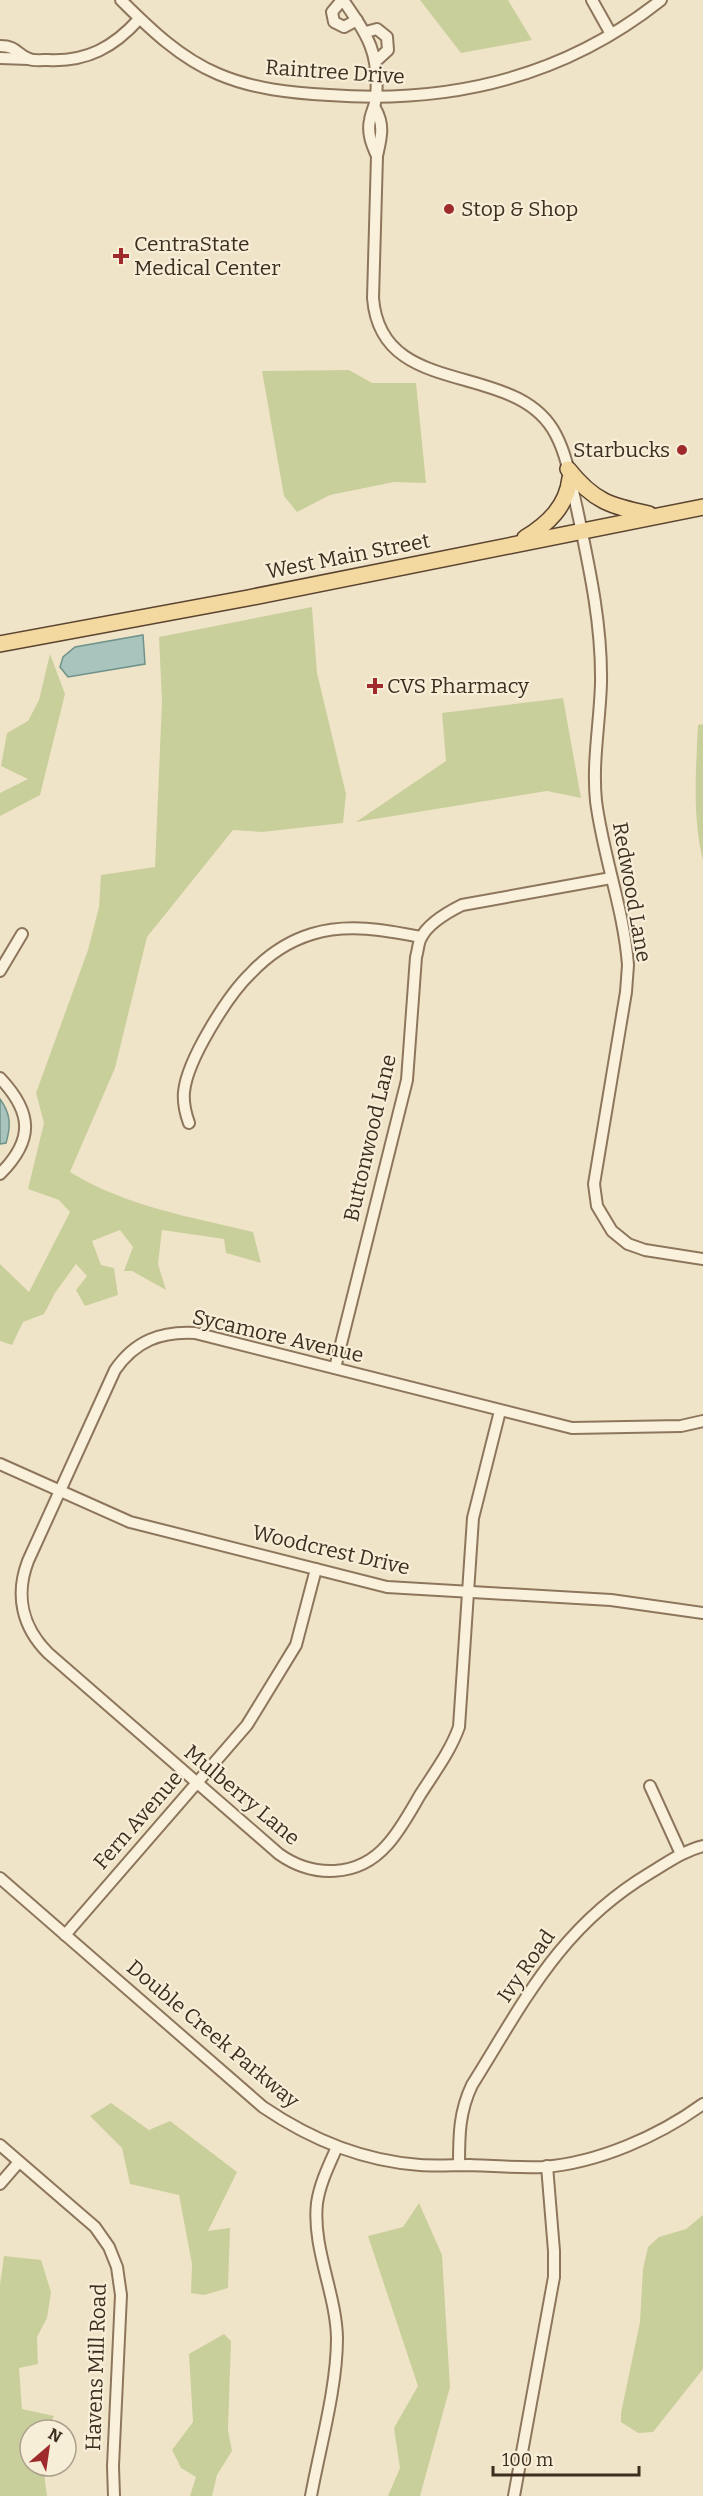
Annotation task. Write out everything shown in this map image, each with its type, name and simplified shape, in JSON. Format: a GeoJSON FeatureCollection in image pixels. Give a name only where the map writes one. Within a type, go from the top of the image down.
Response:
{"type":"FeatureCollection","features":[{"type":"Feature","properties":{"kind":"main road"},"geometry":{"type":"LineString","coordinates":[[569,473],[602,501],[613,507],[658,516]]}},
{"type":"Feature","properties":{"kind":"main road"},"geometry":{"type":"LineString","coordinates":[[517,543],[539,530],[552,517],[566,497],[569,473]]}},
{"type":"Feature","properties":{"kind":"main road","name":"West Main Street"},"geometry":{"type":"LineString","coordinates":[[0,644],[237,600],[703,507]]}},
{"type":"Feature","properties":{"kind":"street","name":"Raintree Drive"},"geometry":{"type":"LineString","coordinates":[[121,0],[139,19],[179,52],[234,81],[296,93],[375,103],[481,87],[514,78],[586,49],[661,0]]}},
{"type":"Feature","properties":{"kind":"street"},"geometry":{"type":"LineString","coordinates":[[357,20],[344,27],[334,22],[332,12],[343,0],[366,32],[376,61],[388,50],[387,37],[377,28],[366,32]]}},
{"type":"Feature","properties":{"kind":"street"},"geometry":{"type":"LineString","coordinates":[[592,0],[611,34]]}},
{"type":"Feature","properties":{"kind":"street"},"geometry":{"type":"LineString","coordinates":[[0,58],[62,61],[92,55],[121,38],[139,19]]}},
{"type":"Feature","properties":{"kind":"street"},"geometry":{"type":"LineString","coordinates":[[0,46],[14,47],[29,59]]}},
{"type":"Feature","properties":{"kind":"street","name":"Redwood Lane"},"geometry":{"type":"LineString","coordinates":[[376,61],[375,103],[370,120],[369,137],[377,156],[373,298],[382,332],[395,349],[413,363],[482,384],[531,404],[550,424],[556,435],[569,473],[581,530],[601,649],[596,799],[627,953],[628,977],[594,1184],[597,1206],[612,1231],[628,1244],[645,1250],[703,1259]]}},
{"type":"Feature","properties":{"kind":"street"},"geometry":{"type":"LineString","coordinates":[[189,1123],[184,1106],[184,1089],[198,1054],[221,1012],[239,986],[267,958],[302,937],[341,928],[375,929],[421,937],[435,922],[450,911],[462,906],[611,878]]}},
{"type":"Feature","properties":{"kind":"street"},"geometry":{"type":"LineString","coordinates":[[0,970],[22,934]]}},
{"type":"Feature","properties":{"kind":"street","name":"Buttonwood Lane"},"geometry":{"type":"LineString","coordinates":[[335,1368],[407,1080],[416,957],[421,937]]}},
{"type":"Feature","properties":{"kind":"street"},"geometry":{"type":"LineString","coordinates":[[0,1078],[19,1101],[26,1123],[23,1145],[0,1174]]}},
{"type":"Feature","properties":{"kind":"street","name":"Sycamore Avenue"},"geometry":{"type":"LineString","coordinates":[[24,1615],[21,1589],[24,1570],[115,1370],[130,1352],[150,1339],[167,1334],[195,1333],[579,1429],[681,1426],[703,1421]]}},
{"type":"Feature","properties":{"kind":"street","name":"Mulberry Lane"},"geometry":{"type":"LineString","coordinates":[[24,1615],[32,1633],[48,1653],[279,1854],[295,1864],[318,1871],[338,1872],[356,1867],[374,1857],[393,1838],[450,1747],[459,1728],[473,1518],[500,1411]]}},
{"type":"Feature","properties":{"kind":"street","name":"Woodcrest Drive"},"geometry":{"type":"LineString","coordinates":[[0,1464],[130,1522],[387,1587],[611,1600],[703,1613]]}},
{"type":"Feature","properties":{"kind":"street","name":"Fern Avenue"},"geometry":{"type":"LineString","coordinates":[[65,1935],[246,1725],[291,1654],[299,1636],[316,1569]]}},
{"type":"Feature","properties":{"kind":"street"},"geometry":{"type":"LineString","coordinates":[[650,1786],[681,1854]]}},
{"type":"Feature","properties":{"kind":"street","name":"Ivy Road"},"geometry":{"type":"LineString","coordinates":[[459,2165],[459,2126],[465,2100],[472,2085],[549,1962],[596,1911],[624,1888],[681,1854],[703,1846]]}},
{"type":"Feature","properties":{"kind":"street","name":"Double Creek Parkway"},"geometry":{"type":"LineString","coordinates":[[0,1878],[263,2107],[285,2122],[337,2147],[373,2158],[402,2163],[547,2166],[599,2155],[646,2138],[668,2127],[703,2104]]}},
{"type":"Feature","properties":{"kind":"street","name":"Havens Mill Road"},"geometry":{"type":"LineString","coordinates":[[0,2145],[95,2227],[117,2267],[121,2295],[113,2466],[114,2496]]}},
{"type":"Feature","properties":{"kind":"street"},"geometry":{"type":"LineString","coordinates":[[311,2496],[334,2370],[337,2336],[319,2236],[317,2204],[322,2181],[337,2147]]}},
{"type":"Feature","properties":{"kind":"street"},"geometry":{"type":"LineString","coordinates":[[0,2184],[20,2162]]}},
{"type":"Feature","properties":{"kind":"street"},"geometry":{"type":"LineString","coordinates":[[514,2496],[554,2277],[555,2251],[547,2166]]}},
{"type":"Feature","properties":{"kind":"green space"},"geometry":{"type":"Polygon","coordinates":[[[420,0],[508,0],[532,40],[461,53],[420,0]]]}},
{"type":"Feature","properties":{"kind":"green space"},"geometry":{"type":"Polygon","coordinates":[[[349,370],[372,383],[416,383],[426,483],[394,482],[330,495],[297,512],[284,496],[262,371],[349,370]]]}},
{"type":"Feature","properties":{"kind":"green space"},"geometry":{"type":"Polygon","coordinates":[[[312,607],[317,673],[346,794],[343,823],[262,832],[233,830],[147,937],[115,1068],[70,1172],[113,1194],[136,1202],[253,1232],[261,1263],[226,1253],[224,1239],[162,1230],[158,1264],[166,1290],[132,1271],[124,1271],[133,1247],[120,1230],[92,1241],[101,1265],[114,1268],[118,1295],[85,1306],[76,1290],[87,1276],[76,1264],[55,1293],[44,1314],[23,1322],[12,1345],[0,1341],[0,1264],[29,1292],[70,1212],[59,1200],[28,1189],[44,1123],[36,1093],[88,950],[99,907],[101,875],[155,867],[162,701],[159,637],[312,607]]]}},
{"type":"Feature","properties":{"kind":"green space"},"geometry":{"type":"Polygon","coordinates":[[[50,654],[65,694],[40,795],[0,816],[0,793],[28,779],[1,766],[7,733],[28,721],[39,700],[50,654]]]}},
{"type":"Feature","properties":{"kind":"green space"},"geometry":{"type":"Polygon","coordinates":[[[563,698],[581,798],[547,791],[356,822],[446,761],[442,713],[563,698]]]}},
{"type":"Feature","properties":{"kind":"green space"},"geometry":{"type":"Polygon","coordinates":[[[703,724],[703,860],[697,827],[696,793],[698,725],[703,724]]]}},
{"type":"Feature","properties":{"kind":"green space"},"geometry":{"type":"Polygon","coordinates":[[[111,2103],[149,2130],[170,2121],[237,2172],[208,2231],[230,2228],[228,2288],[204,2295],[191,2293],[192,2264],[179,2195],[130,2184],[122,2148],[90,2116],[111,2103]]]}},
{"type":"Feature","properties":{"kind":"green space"},"geometry":{"type":"Polygon","coordinates":[[[419,2203],[442,2255],[450,2387],[420,2496],[388,2496],[400,2468],[394,2428],[418,2386],[368,2236],[403,2227],[419,2203]]]}},
{"type":"Feature","properties":{"kind":"green space"},"geometry":{"type":"Polygon","coordinates":[[[703,2215],[703,2369],[653,2432],[638,2433],[621,2422],[621,2413],[640,2322],[643,2269],[648,2247],[659,2237],[686,2229],[703,2215]]]}},
{"type":"Feature","properties":{"kind":"green space"},"geometry":{"type":"Polygon","coordinates":[[[4,2256],[41,2260],[51,2292],[47,2318],[37,2337],[38,2364],[19,2368],[22,2409],[54,2416],[53,2418],[18,2418],[18,2478],[45,2478],[47,2496],[0,2496],[0,2285],[4,2256]]]}},
{"type":"Feature","properties":{"kind":"green space"},"geometry":{"type":"Polygon","coordinates":[[[224,2334],[231,2341],[228,2430],[232,2451],[217,2475],[212,2496],[190,2496],[196,2477],[181,2468],[172,2450],[193,2422],[189,2354],[224,2334]]]}},
{"type":"Feature","properties":{"kind":"water"},"geometry":{"type":"Polygon","coordinates":[[[143,635],[145,664],[68,677],[60,667],[63,657],[75,647],[143,635]]]}},
{"type":"Feature","properties":{"kind":"water"},"geometry":{"type":"Polygon","coordinates":[[[0,1099],[8,1115],[9,1131],[6,1143],[0,1144],[0,1099]]]}},
{"type":"Feature","properties":{"kind":"place","name":"Stop & Shop"},"geometry":{"type":"Point","coordinates":[449,209]}},
{"type":"Feature","properties":{"kind":"place","name":"CentraState Medical Center"},"geometry":{"type":"Point","coordinates":[121,256]}},
{"type":"Feature","properties":{"kind":"place","name":"Starbucks"},"geometry":{"type":"Point","coordinates":[682,450]}},
{"type":"Feature","properties":{"kind":"place","name":"CVS Pharmacy"},"geometry":{"type":"Point","coordinates":[375,686]}}]}
